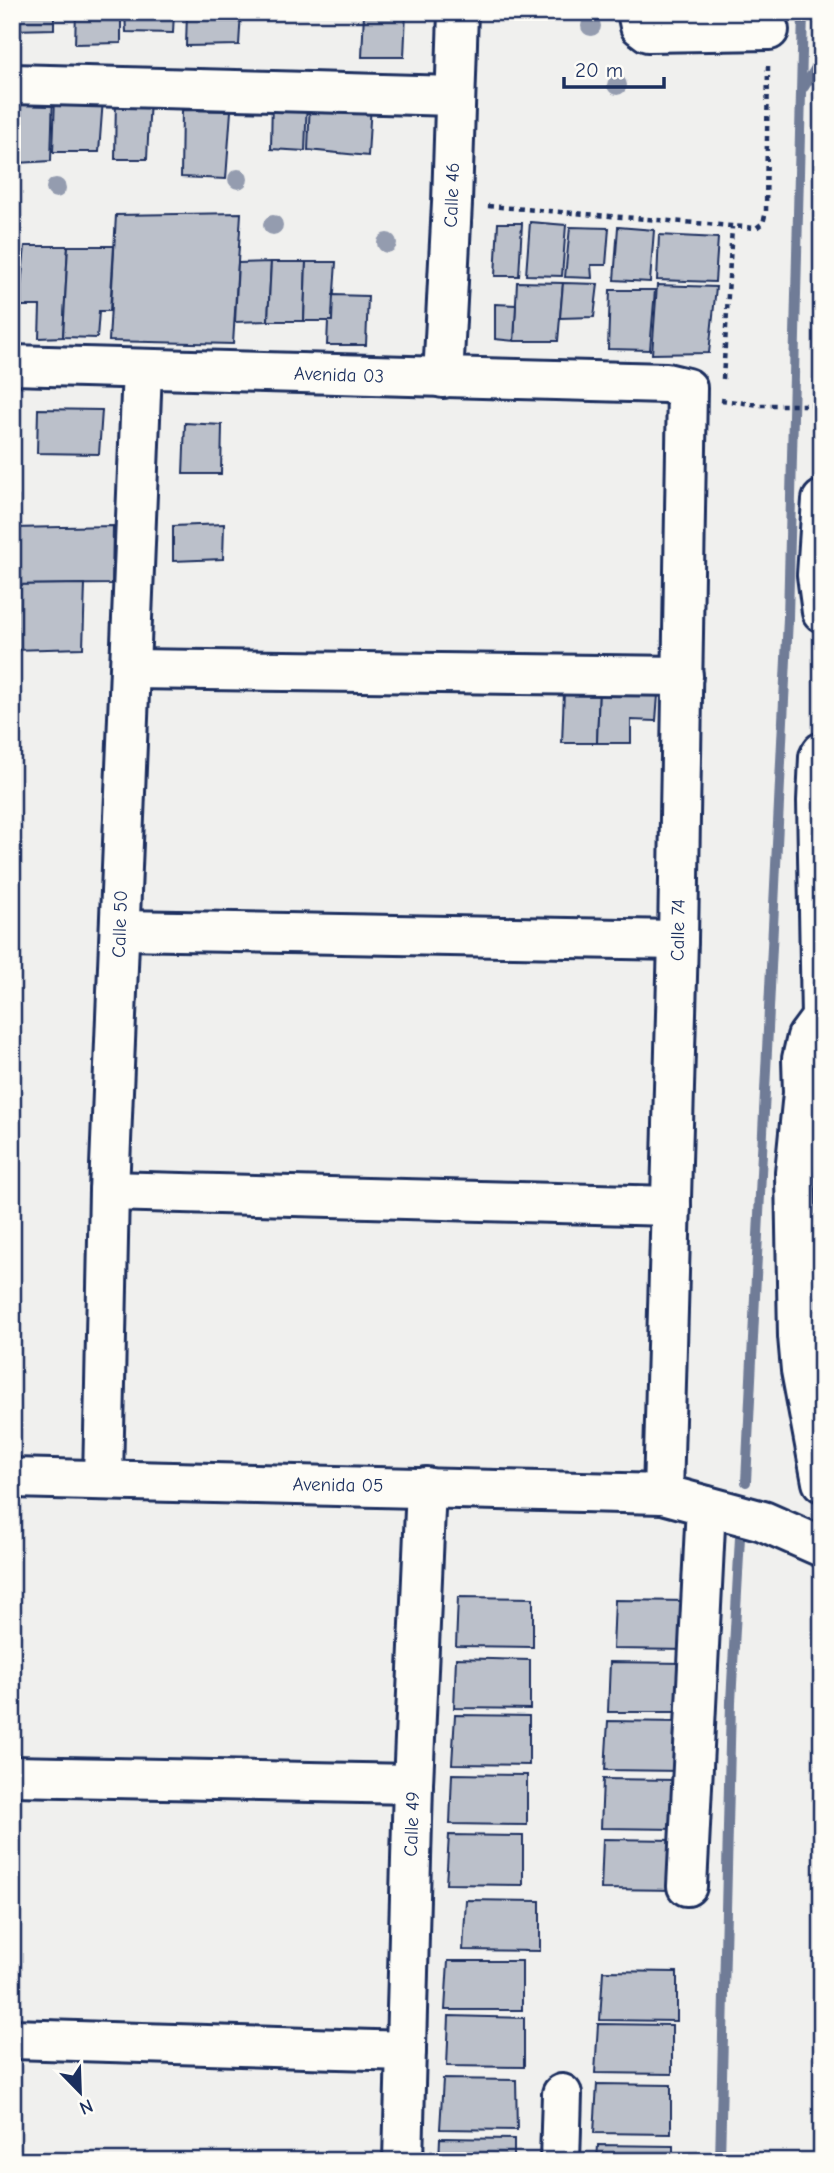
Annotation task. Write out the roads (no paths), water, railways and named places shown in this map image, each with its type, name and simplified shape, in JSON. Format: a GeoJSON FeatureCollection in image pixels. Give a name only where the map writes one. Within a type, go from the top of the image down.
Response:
{"type":"FeatureCollection","features":[{"type":"Feature","properties":{"kind":"street","name":"Calle 46"},"geometry":{"type":"LineString","coordinates":[[443,378],[458,12]]}},
{"type":"Feature","properties":{"kind":"street"},"geometry":{"type":"LineString","coordinates":[[637,12],[640,26],[648,32],[769,30]]}},
{"type":"Feature","properties":{"kind":"street"},"geometry":{"type":"LineString","coordinates":[[12,84],[454,96]]}},
{"type":"Feature","properties":{"kind":"street","name":"Avenida 03"},"geometry":{"type":"LineString","coordinates":[[12,365],[443,378],[692,390]]}},
{"type":"Feature","properties":{"kind":"street","name":"Calle 50"},"geometry":{"type":"LineString","coordinates":[[103,1480],[108,1191],[142,369]]}},
{"type":"Feature","properties":{"kind":"street","name":"Calle 74"},"geometry":{"type":"LineString","coordinates":[[663,1494],[692,390]]}},
{"type":"Feature","properties":{"kind":"street"},"geometry":{"type":"LineString","coordinates":[[822,500],[817,575],[822,612]]}},
{"type":"Feature","properties":{"kind":"street"},"geometry":{"type":"LineString","coordinates":[[131,669],[683,676]]}},
{"type":"Feature","properties":{"kind":"street"},"geometry":{"type":"LineString","coordinates":[[822,752],[819,757],[817,801],[821,1018],[807,1037],[802,1059],[802,1106],[795,1173],[800,1370],[822,1482]]}},
{"type":"Feature","properties":{"kind":"street"},"geometry":{"type":"LineString","coordinates":[[120,930],[678,940]]}},
{"type":"Feature","properties":{"kind":"street"},"geometry":{"type":"LineString","coordinates":[[108,1191],[671,1206]]}},
{"type":"Feature","properties":{"kind":"street","name":"Avenida 05"},"geometry":{"type":"LineString","coordinates":[[12,1478],[663,1494],[818,1535]]}},
{"type":"Feature","properties":{"kind":"street","name":"Calle 49"},"geometry":{"type":"LineString","coordinates":[[403,2161],[413,1784],[426,1487]]}},
{"type":"Feature","properties":{"kind":"street"},"geometry":{"type":"LineString","coordinates":[[687,1886],[706,1506]]}},
{"type":"Feature","properties":{"kind":"street"},"geometry":{"type":"LineString","coordinates":[[12,1776],[413,1784]]}},
{"type":"Feature","properties":{"kind":"street"},"geometry":{"type":"LineString","coordinates":[[12,2039],[406,2052]]}},
{"type":"Feature","properties":{"kind":"street"},"geometry":{"type":"LineString","coordinates":[[560,2161],[562,2094]]}},
{"type":"Feature","properties":{"kind":"waterway"},"geometry":{"type":"LineString","coordinates":[[746,1482],[788,618],[803,12]]}},
{"type":"Feature","properties":{"kind":"waterway"},"geometry":{"type":"LineString","coordinates":[[804,87],[822,58]]}},
{"type":"Feature","properties":{"kind":"waterway"},"geometry":{"type":"LineString","coordinates":[[720,2161],[731,1702],[740,1537]]}}]}
